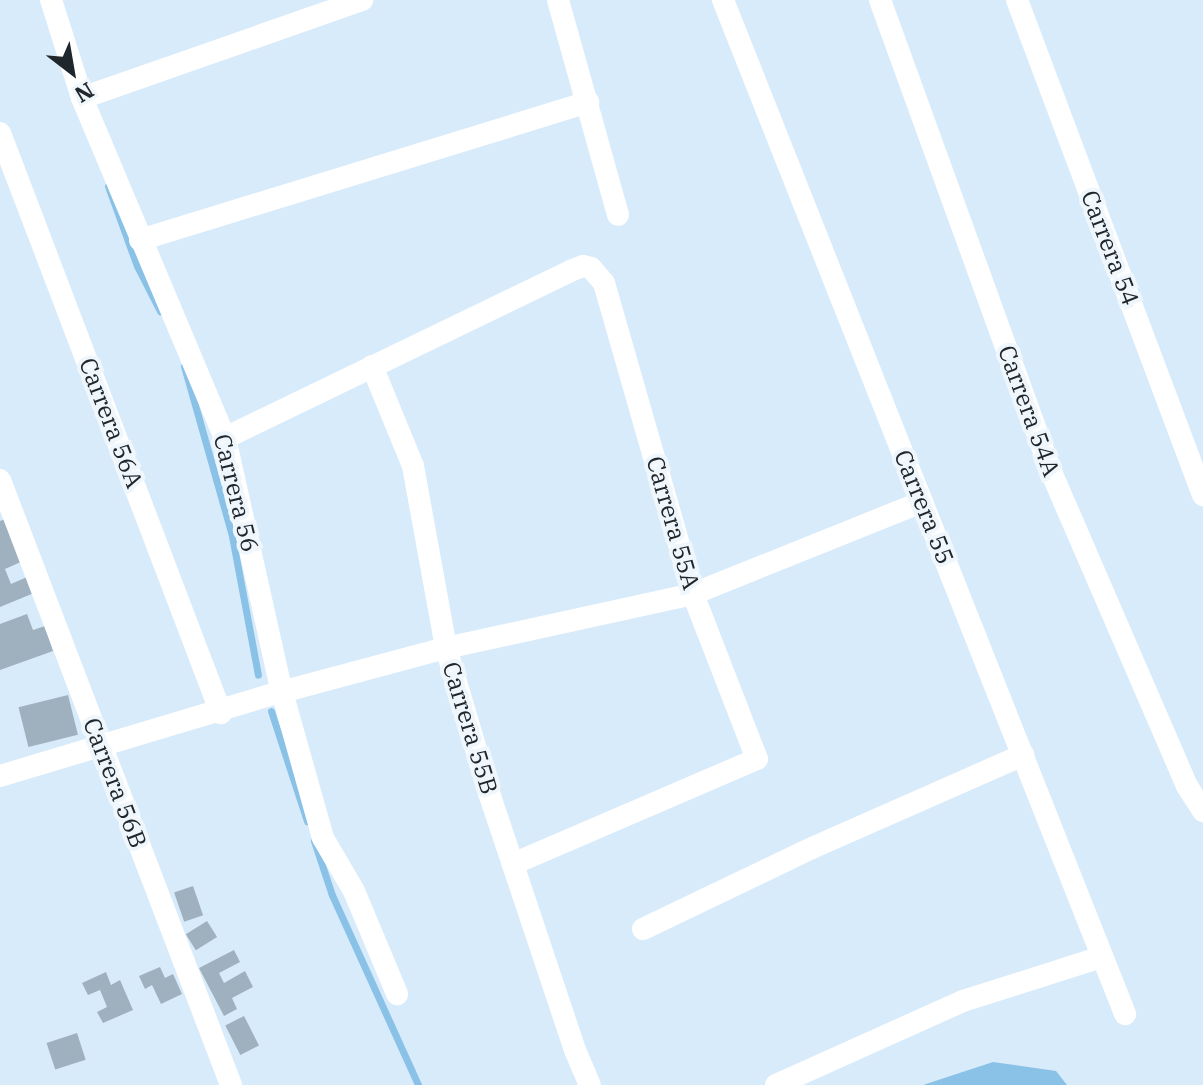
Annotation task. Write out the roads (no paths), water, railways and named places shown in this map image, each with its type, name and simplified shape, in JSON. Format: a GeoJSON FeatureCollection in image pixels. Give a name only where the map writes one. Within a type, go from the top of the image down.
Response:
{"type":"FeatureCollection","features":[{"type":"Feature","properties":{"kind":"street","name":"Carrera 56"},"geometry":{"type":"LineString","coordinates":[[51,0],[82,98],[225,438],[271,696],[323,838],[354,891],[397,994]]}},
{"type":"Feature","properties":{"kind":"street"},"geometry":{"type":"LineString","coordinates":[[82,98],[362,0]]}},
{"type":"Feature","properties":{"kind":"street"},"geometry":{"type":"LineString","coordinates":[[558,0],[618,215]]}},
{"type":"Feature","properties":{"kind":"street","name":"Carrera 55"},"geometry":{"type":"LineString","coordinates":[[723,0],[1125,1014]]}},
{"type":"Feature","properties":{"kind":"street","name":"Carrera 54A"},"geometry":{"type":"LineString","coordinates":[[880,0],[1052,474],[1187,786],[1203,811]]}},
{"type":"Feature","properties":{"kind":"street","name":"Carrera 54"},"geometry":{"type":"LineString","coordinates":[[1017,0],[1203,495]]}},
{"type":"Feature","properties":{"kind":"street"},"geometry":{"type":"LineString","coordinates":[[140,240],[588,102]]}},
{"type":"Feature","properties":{"kind":"street","name":"Carrera 56A"},"geometry":{"type":"LineString","coordinates":[[0,133],[221,713]]}},
{"type":"Feature","properties":{"kind":"street","name":"Carrera 55A"},"geometry":{"type":"LineString","coordinates":[[372,366],[583,266],[591,268],[604,283],[693,594],[757,759],[513,864]]}},
{"type":"Feature","properties":{"kind":"street"},"geometry":{"type":"LineString","coordinates":[[225,438],[372,366]]}},
{"type":"Feature","properties":{"kind":"street","name":"Carrera 55B"},"geometry":{"type":"LineString","coordinates":[[372,366],[413,466],[446,648],[513,864],[575,1050],[590,1085]]}},
{"type":"Feature","properties":{"kind":"street","name":"Carrera 56B"},"geometry":{"type":"LineString","coordinates":[[0,480],[231,1085]]}},
{"type":"Feature","properties":{"kind":"street"},"geometry":{"type":"LineString","coordinates":[[0,776],[446,648],[693,594],[922,502]]}},
{"type":"Feature","properties":{"kind":"street"},"geometry":{"type":"LineString","coordinates":[[643,929],[812,848],[1023,755]]}},
{"type":"Feature","properties":{"kind":"street"},"geometry":{"type":"LineString","coordinates":[[776,1085],[963,1001],[1102,957]]}},
{"type":"Feature","properties":{"kind":"water"},"geometry":{"type":"Polygon","coordinates":[[[993,1062],[1056,1071],[1067,1085],[923,1085],[993,1062]]]}},
{"type":"Feature","properties":{"kind":"waterway"},"geometry":{"type":"LineString","coordinates":[[108,186],[137,266],[160,311]]}},
{"type":"Feature","properties":{"kind":"waterway"},"geometry":{"type":"LineString","coordinates":[[184,366],[232,536],[258,675]]}},
{"type":"Feature","properties":{"kind":"waterway"},"geometry":{"type":"LineString","coordinates":[[271,711],[307,821]]}},
{"type":"Feature","properties":{"kind":"waterway"},"geometry":{"type":"LineString","coordinates":[[314,841],[332,895],[418,1085]]}}]}
